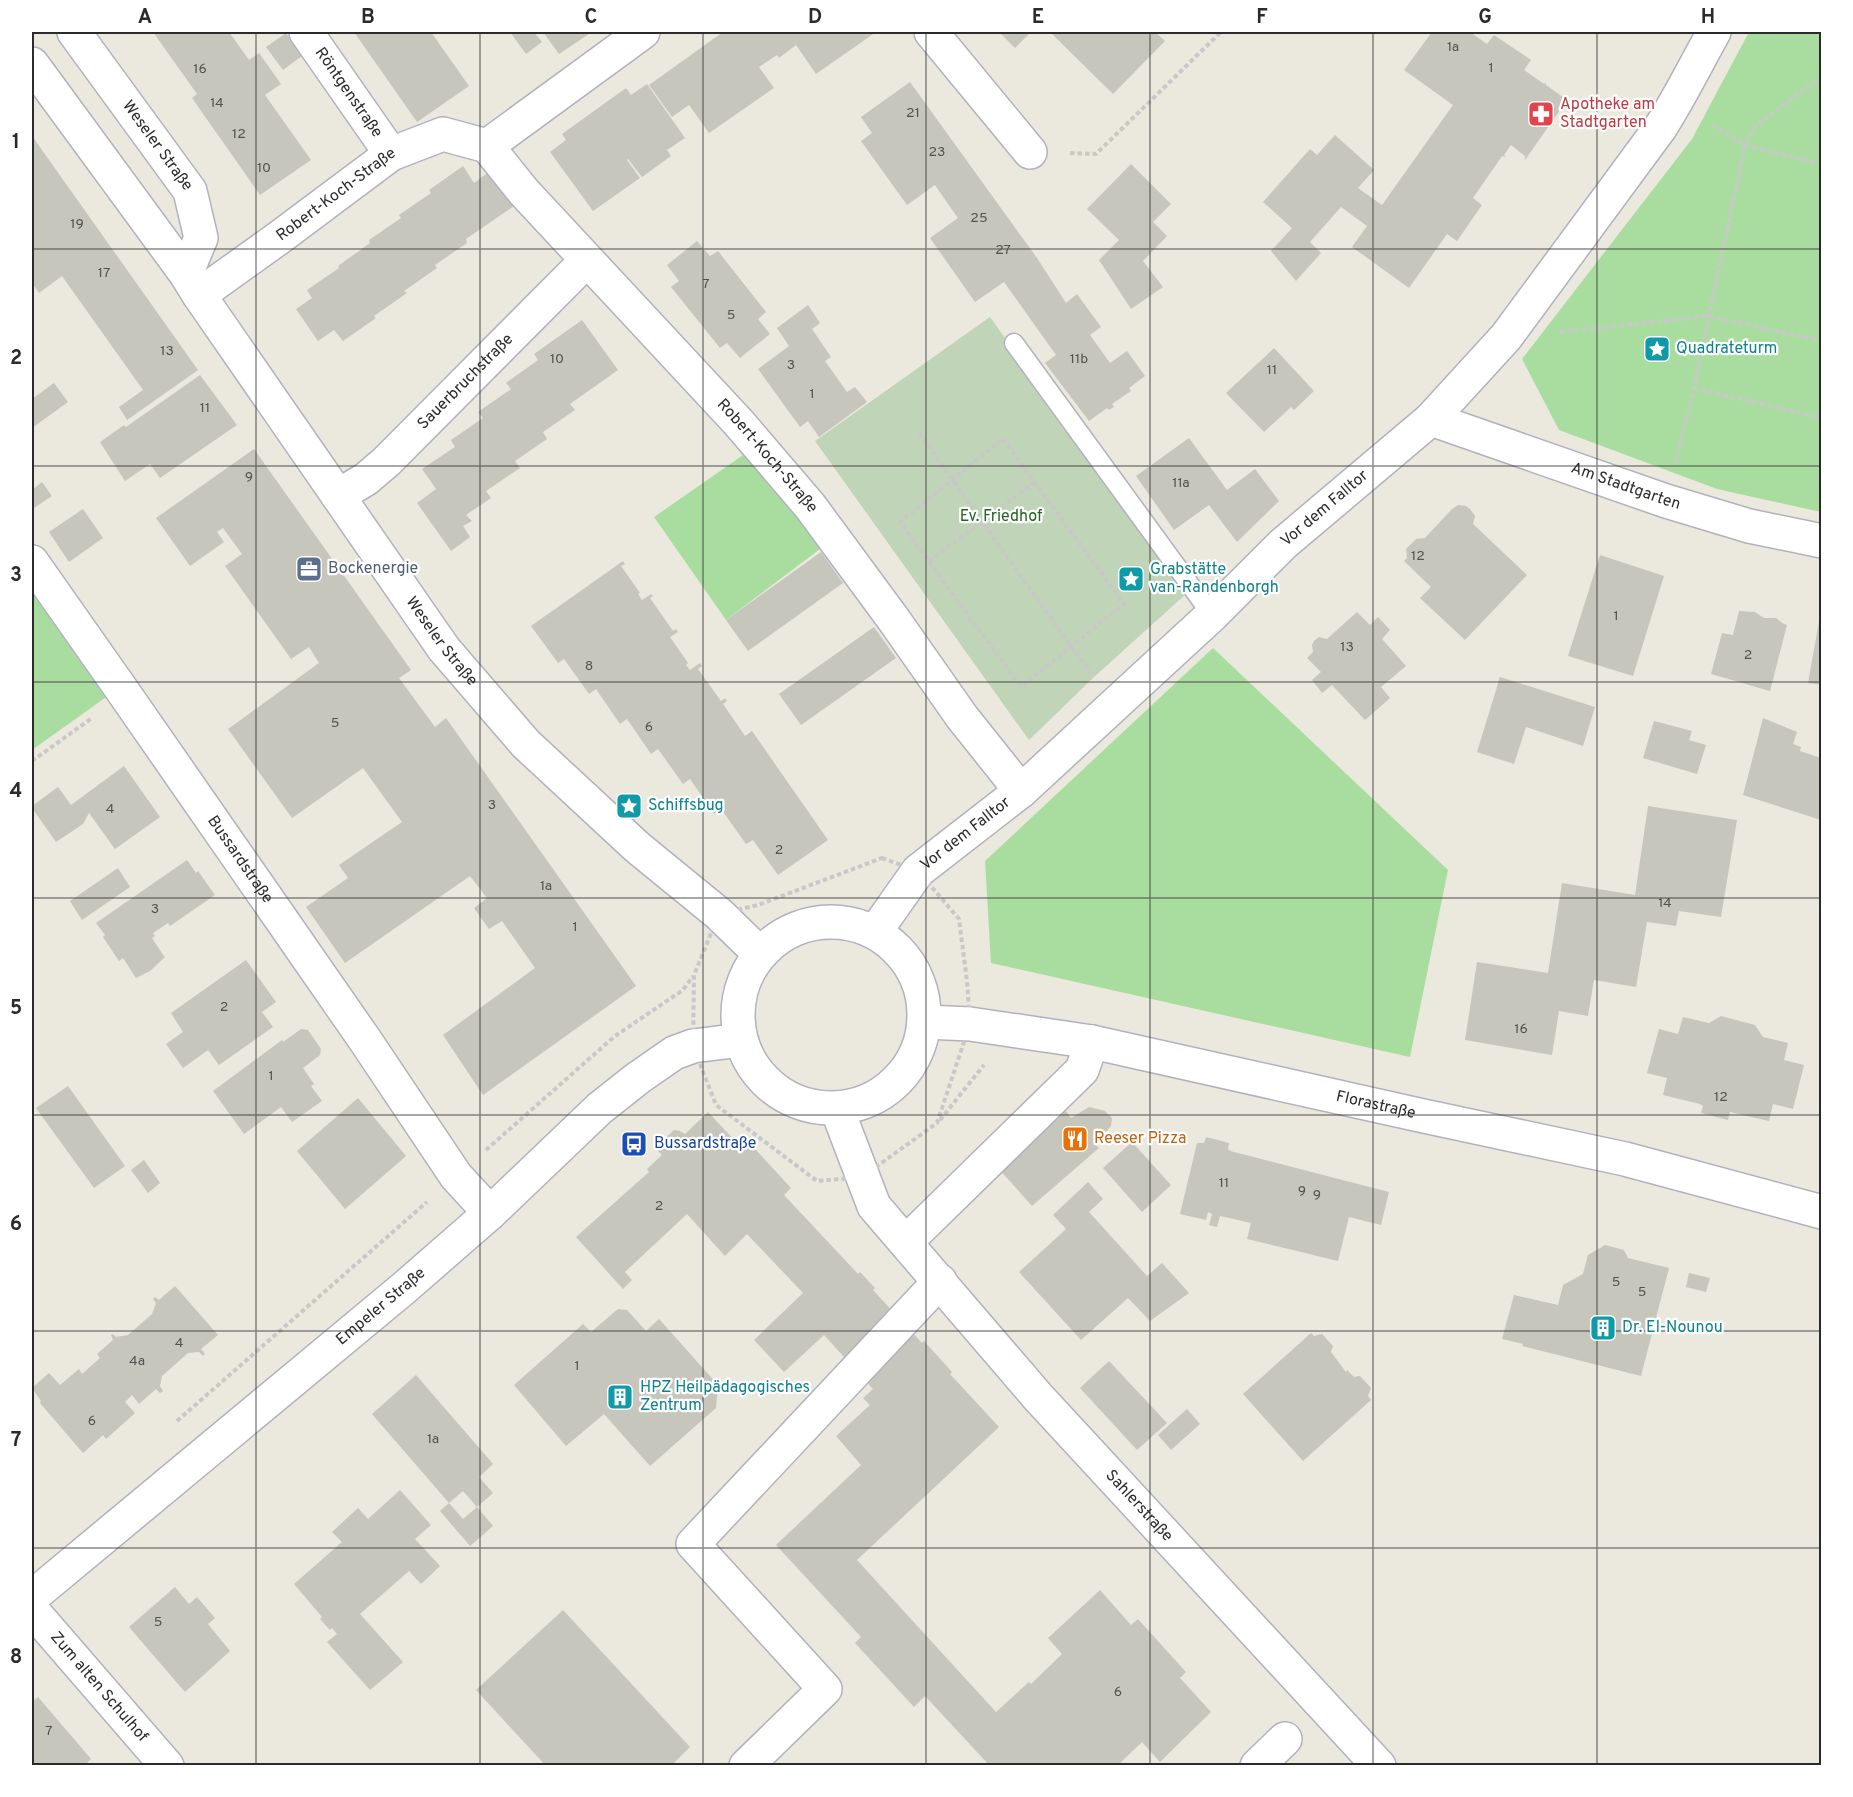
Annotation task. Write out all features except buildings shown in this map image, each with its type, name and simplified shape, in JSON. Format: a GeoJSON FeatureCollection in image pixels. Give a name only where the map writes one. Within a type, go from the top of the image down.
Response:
{"type":"FeatureCollection","features":[{"type":"Feature","properties":{"kind":"street","name":"Weseler Straße"},"geometry":{"type":"LineString","coordinates":[[74,32],[190,191],[201,238],[192,284]]}},
{"type":"Feature","properties":{"kind":"street","name":"Röntgenstraße"},"geometry":{"type":"LineString","coordinates":[[306,32],[391,154]]}},
{"type":"Feature","properties":{"kind":"street"},"geometry":{"type":"LineString","coordinates":[[487,146],[643,32]]}},
{"type":"Feature","properties":{"kind":"street"},"geometry":{"type":"LineString","coordinates":[[932,32],[1030,152]]}},
{"type":"Feature","properties":{"kind":"street","name":"Vor dem Falltor"},"geometry":{"type":"LineString","coordinates":[[875,932],[918,871],[1021,791],[1212,615],[1283,544],[1431,419],[1506,337],[1660,128],[1714,32]]}},
{"type":"Feature","properties":{"kind":"street","name":"Weseler Straße"},"geometry":{"type":"LineString","coordinates":[[32,64],[192,284],[444,649],[526,744],[637,847],[719,914],[760,954]]}},
{"type":"Feature","properties":{"kind":"street","name":"Robert-Koch-Straße"},"geometry":{"type":"LineString","coordinates":[[192,284],[280,237],[391,154],[443,134],[487,146],[524,192],[739,423],[810,506],[962,717],[1021,791]]}},
{"type":"Feature","properties":{"kind":"street","name":"Sauerbruchstraße"},"geometry":{"type":"LineString","coordinates":[[338,496],[366,479],[386,462],[587,260]]}},
{"type":"Feature","properties":{"kind":"street","name":"Am Stadtgarten"},"geometry":{"type":"LineString","coordinates":[[1431,419],[1666,501],[1749,526],[1821,541]]}},
{"type":"Feature","properties":{"kind":"street","name":"Bussardstraße"},"geometry":{"type":"LineString","coordinates":[[32,562],[365,1040],[456,1176],[490,1214]]}},
{"type":"Feature","properties":{"kind":"street"},"geometry":{"type":"LineString","coordinates":[[845,922],[875,932],[903,954],[921,986],[925,1022],[917,1054],[898,1082],[870,1101],[837,1109],[805,1105],[776,1091],[754,1068],[741,1040],[738,1010],[744,979],[760,954],[785,933],[814,923],[845,922]]}},
{"type":"Feature","properties":{"kind":"street","name":"Florastraße"},"geometry":{"type":"LineString","coordinates":[[925,1022],[970,1024],[1092,1042],[1625,1159],[1821,1212]]}},
{"type":"Feature","properties":{"kind":"street","name":"Empeler Straße"},"geometry":{"type":"LineString","coordinates":[[32,1597],[404,1288],[490,1214],[600,1108],[638,1078],[674,1053],[693,1046],[741,1040]]}},
{"type":"Feature","properties":{"kind":"street"},"geometry":{"type":"LineString","coordinates":[[906,1242],[1082,1070],[1092,1042]]}},
{"type":"Feature","properties":{"kind":"street","name":"Sahlerstraße"},"geometry":{"type":"LineString","coordinates":[[837,1109],[874,1206],[1038,1397],[1379,1766]]}},
{"type":"Feature","properties":{"kind":"street"},"geometry":{"type":"LineString","coordinates":[[746,1766],[825,1689],[693,1544],[940,1281]]}},
{"type":"Feature","properties":{"kind":"street","name":"Zum alten Schulhof"},"geometry":{"type":"LineString","coordinates":[[32,1610],[167,1766]]}},
{"type":"Feature","properties":{"kind":"street"},"geometry":{"type":"LineString","coordinates":[[1257,1766],[1323,1704]]}},
{"type":"Feature","properties":{"kind":"lane"},"geometry":{"type":"LineString","coordinates":[[1014,343],[1212,615]]}},
{"type":"Feature","properties":{"kind":"path"},"geometry":{"type":"LineString","coordinates":[[1030,152],[1096,154],[1221,32]]}},
{"type":"Feature","properties":{"kind":"path"},"geometry":{"type":"LineString","coordinates":[[1666,501],[1694,388],[1745,145],[1756,126],[1821,76]]}},
{"type":"Feature","properties":{"kind":"path"},"geometry":{"type":"LineString","coordinates":[[1676,103],[1745,145],[1821,164]]}},
{"type":"Feature","properties":{"kind":"path"},"geometry":{"type":"LineString","coordinates":[[1506,337],[1709,316],[1821,341]]}},
{"type":"Feature","properties":{"kind":"path"},"geometry":{"type":"LineString","coordinates":[[1694,388],[1820,418],[1821,405]]}},
{"type":"Feature","properties":{"kind":"path"},"geometry":{"type":"LineString","coordinates":[[920,433],[1093,678],[1116,705]]}},
{"type":"Feature","properties":{"kind":"path"},"geometry":{"type":"LineString","coordinates":[[1003,438],[1035,482],[1124,604],[1022,687],[900,522],[1003,438]]}},
{"type":"Feature","properties":{"kind":"path"},"geometry":{"type":"LineString","coordinates":[[929,561],[1035,482]]}},
{"type":"Feature","properties":{"kind":"path"},"geometry":{"type":"LineString","coordinates":[[32,761],[124,693]]}},
{"type":"Feature","properties":{"kind":"path"},"geometry":{"type":"LineString","coordinates":[[173,1425],[615,1036],[683,990],[694,975],[719,914],[758,905],[882,858],[918,871],[958,919],[967,981],[970,1024],[937,1123],[862,1176],[817,1180],[716,1105],[693,1046],[694,975]]}},
{"type":"Feature","properties":{"kind":"green space"},"geometry":{"type":"Polygon","coordinates":[[[1749,32],[1821,32],[1821,512],[1717,489],[1559,430],[1522,359],[1692,139],[1749,32]]]}},
{"type":"Feature","properties":{"kind":"green space","name":"Ev. Friedhof"},"geometry":{"type":"Polygon","coordinates":[[[990,317],[1187,593],[1029,740],[815,441],[990,317]]]}},
{"type":"Feature","properties":{"kind":"green space"},"geometry":{"type":"Polygon","coordinates":[[[746,453],[767,475],[820,549],[726,620],[654,517],[746,453]]]}},
{"type":"Feature","properties":{"kind":"green space"},"geometry":{"type":"Polygon","coordinates":[[[32,586],[109,695],[32,750],[32,586]]]}},
{"type":"Feature","properties":{"kind":"green space"},"geometry":{"type":"Polygon","coordinates":[[[1213,648],[1448,870],[1410,1057],[991,963],[985,861],[1213,648]]]}},
{"type":"Feature","properties":{"kind":"place","name":"Apotheke am Stadtgarten"},"geometry":{"type":"Point","coordinates":[1541,114]}},
{"type":"Feature","properties":{"kind":"place","name":"Quadrateturm"},"geometry":{"type":"Point","coordinates":[1657,349]}},
{"type":"Feature","properties":{"kind":"place","name":"Bockenergie"},"geometry":{"type":"Point","coordinates":[309,569]}},
{"type":"Feature","properties":{"kind":"place","name":"Grabstätte van-Randenborgh"},"geometry":{"type":"Point","coordinates":[1131,579]}},
{"type":"Feature","properties":{"kind":"place","name":"Schiffsbug"},"geometry":{"type":"Point","coordinates":[629,806]}},
{"type":"Feature","properties":{"kind":"place","name":"Reeser Pizza"},"geometry":{"type":"Point","coordinates":[1075,1139]}},
{"type":"Feature","properties":{"kind":"place","name":"Bussardstraße"},"geometry":{"type":"Point","coordinates":[634,1144]}},
{"type":"Feature","properties":{"kind":"place","name":"Dr. El-Nounou"},"geometry":{"type":"Point","coordinates":[1603,1328]}},
{"type":"Feature","properties":{"kind":"place","name":"HPZ Heilpädagogisches Zentrum"},"geometry":{"type":"Point","coordinates":[620,1397]}}]}
